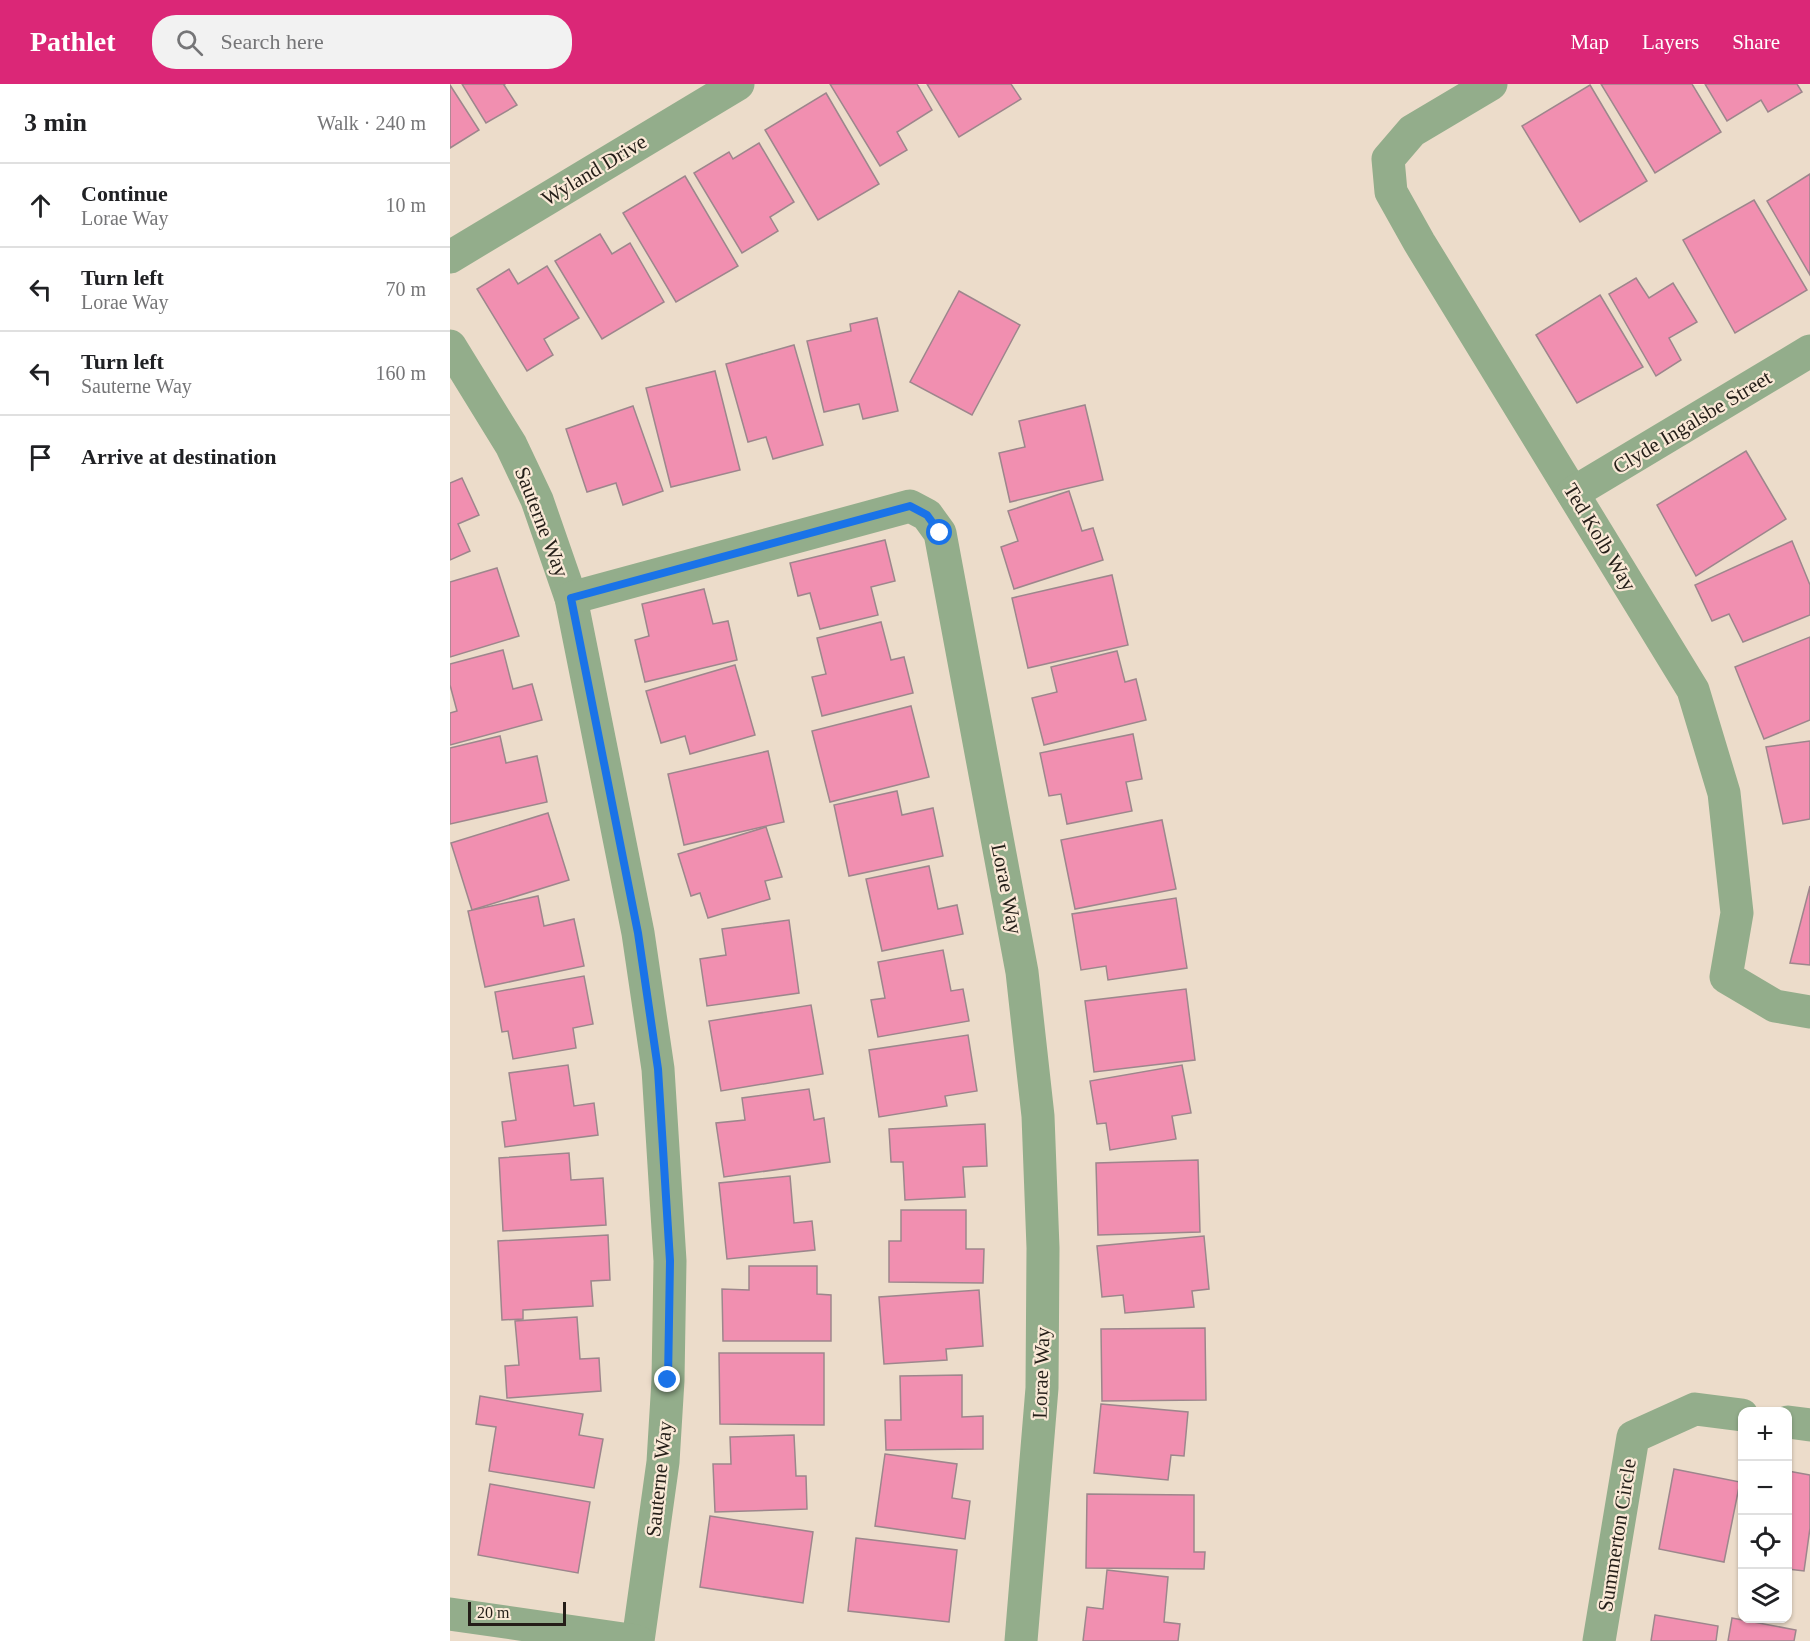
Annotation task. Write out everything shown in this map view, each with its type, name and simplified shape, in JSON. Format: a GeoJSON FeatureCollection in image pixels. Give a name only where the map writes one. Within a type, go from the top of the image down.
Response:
{"type":"FeatureCollection","features":[{"type":"Feature","properties":{"kind":"street","name":"Wyland Drive"},"geometry":{"type":"LineString","coordinates":[[450,257],[738,84]]}},
{"type":"Feature","properties":{"kind":"street","name":"Ted Kolb Way"},"geometry":{"type":"LineString","coordinates":[[1491,84],[1412,131],[1388,159],[1391,192],[1419,242],[1693,690],[1724,793],[1737,913],[1726,977],[1775,1006],[1810,1011]]}},
{"type":"Feature","properties":{"kind":"street","name":"Sauterne Way"},"geometry":{"type":"LineString","coordinates":[[450,346],[511,445],[537,500],[571,598],[638,933],[658,1069],[670,1261],[668,1380],[663,1462],[638,1641]]}},
{"type":"Feature","properties":{"kind":"street","name":"Clyde Ingalsbe Street"},"geometry":{"type":"LineString","coordinates":[[1573,493],[1810,351]]}},
{"type":"Feature","properties":{"kind":"street","name":"Lorae Way"},"geometry":{"type":"LineString","coordinates":[[571,598],[910,506],[927,515],[940,533],[1022,972],[1038,1116],[1043,1248],[1042,1388],[1021,1641]]}},
{"type":"Feature","properties":{"kind":"street","name":"Summerton Circle"},"geometry":{"type":"LineString","coordinates":[[1599,1641],[1633,1437],[1695,1409],[1738,1414]]}},
{"type":"Feature","properties":{"kind":"street"},"geometry":{"type":"LineString","coordinates":[[1792,1423],[1810,1425]]}},
{"type":"Feature","properties":{"kind":"street"},"geometry":{"type":"LineString","coordinates":[[450,1614],[638,1641]]}},
{"type":"Feature","properties":{"kind":"building"},"geometry":{"type":"Polygon","coordinates":[[[462,84],[505,84],[517,105],[486,123],[462,84]]]}},
{"type":"Feature","properties":{"kind":"building"},"geometry":{"type":"Polygon","coordinates":[[[830,84],[917,84],[932,110],[897,132],[907,150],[880,166],[830,84]]]}},
{"type":"Feature","properties":{"kind":"building"},"geometry":{"type":"Polygon","coordinates":[[[927,84],[1011,84],[1021,99],[959,137],[927,84]]]}},
{"type":"Feature","properties":{"kind":"building"},"geometry":{"type":"Polygon","coordinates":[[[1601,84],[1692,84],[1721,132],[1655,173],[1601,84]]]}},
{"type":"Feature","properties":{"kind":"building"},"geometry":{"type":"Polygon","coordinates":[[[1705,84],[1797,84],[1802,92],[1768,112],[1761,100],[1727,121],[1705,84]]]}},
{"type":"Feature","properties":{"kind":"building"},"geometry":{"type":"Polygon","coordinates":[[[450,85],[479,130],[450,148],[450,85]]]}},
{"type":"Feature","properties":{"kind":"building"},"geometry":{"type":"Polygon","coordinates":[[[1590,85],[1647,181],[1580,222],[1522,126],[1590,85]]]}},
{"type":"Feature","properties":{"kind":"building"},"geometry":{"type":"Polygon","coordinates":[[[826,93],[879,184],[818,220],[765,130],[826,93]]]}},
{"type":"Feature","properties":{"kind":"building"},"geometry":{"type":"Polygon","coordinates":[[[759,143],[794,202],[770,217],[778,231],[742,253],[694,173],[729,152],[733,159],[759,143]]]}},
{"type":"Feature","properties":{"kind":"building"},"geometry":{"type":"Polygon","coordinates":[[[1810,174],[1810,275],[1767,201],[1810,174]]]}},
{"type":"Feature","properties":{"kind":"building"},"geometry":{"type":"Polygon","coordinates":[[[685,176],[738,266],[676,302],[623,213],[685,176]]]}},
{"type":"Feature","properties":{"kind":"building"},"geometry":{"type":"Polygon","coordinates":[[[1754,200],[1807,290],[1735,333],[1683,240],[1754,200]]]}},
{"type":"Feature","properties":{"kind":"building"},"geometry":{"type":"Polygon","coordinates":[[[600,234],[612,254],[630,243],[664,302],[602,339],[555,261],[600,234]]]}},
{"type":"Feature","properties":{"kind":"building"},"geometry":{"type":"Polygon","coordinates":[[[547,266],[579,318],[544,339],[553,355],[527,371],[477,289],[509,269],[518,284],[547,266]]]}},
{"type":"Feature","properties":{"kind":"building"},"geometry":{"type":"Polygon","coordinates":[[[1636,278],[1649,298],[1673,283],[1697,322],[1669,338],[1681,360],[1656,376],[1609,294],[1636,278]]]}},
{"type":"Feature","properties":{"kind":"building"},"geometry":{"type":"Polygon","coordinates":[[[959,291],[1020,325],[972,415],[910,382],[959,291]]]}},
{"type":"Feature","properties":{"kind":"building"},"geometry":{"type":"Polygon","coordinates":[[[1600,295],[1643,367],[1577,403],[1536,335],[1600,295]]]}},
{"type":"Feature","properties":{"kind":"building"},"geometry":{"type":"Polygon","coordinates":[[[877,318],[898,411],[863,419],[859,404],[824,412],[807,341],[851,331],[850,324],[877,318]]]}},
{"type":"Feature","properties":{"kind":"building"},"geometry":{"type":"Polygon","coordinates":[[[794,345],[823,445],[773,459],[766,437],[748,442],[726,364],[794,345]]]}},
{"type":"Feature","properties":{"kind":"building"},"geometry":{"type":"Polygon","coordinates":[[[715,371],[740,470],[671,487],[646,388],[715,371]]]}},
{"type":"Feature","properties":{"kind":"building"},"geometry":{"type":"Polygon","coordinates":[[[1085,405],[1103,480],[1010,502],[999,453],[1025,447],[1019,421],[1085,405]]]}},
{"type":"Feature","properties":{"kind":"building"},"geometry":{"type":"Polygon","coordinates":[[[633,406],[663,491],[623,505],[616,483],[587,492],[566,429],[633,406]]]}},
{"type":"Feature","properties":{"kind":"building"},"geometry":{"type":"Polygon","coordinates":[[[1746,451],[1786,519],[1696,576],[1657,505],[1746,451]]]}},
{"type":"Feature","properties":{"kind":"building"},"geometry":{"type":"Polygon","coordinates":[[[462,478],[479,515],[458,524],[470,551],[450,560],[450,483],[462,478]]]}},
{"type":"Feature","properties":{"kind":"building"},"geometry":{"type":"Polygon","coordinates":[[[1069,491],[1082,531],[1093,528],[1103,560],[1014,589],[1001,547],[1018,541],[1008,511],[1069,491]]]}},
{"type":"Feature","properties":{"kind":"building"},"geometry":{"type":"Polygon","coordinates":[[[885,540],[895,581],[871,587],[878,615],[820,629],[810,593],[798,596],[790,563],[885,540]]]}},
{"type":"Feature","properties":{"kind":"building"},"geometry":{"type":"Polygon","coordinates":[[[1792,541],[1810,585],[1810,615],[1743,642],[1729,614],[1712,621],[1695,585],[1792,541]]]}},
{"type":"Feature","properties":{"kind":"building"},"geometry":{"type":"Polygon","coordinates":[[[497,568],[519,636],[450,657],[450,582],[497,568]]]}},
{"type":"Feature","properties":{"kind":"building"},"geometry":{"type":"Polygon","coordinates":[[[1112,575],[1128,645],[1028,668],[1012,598],[1112,575]]]}},
{"type":"Feature","properties":{"kind":"building"},"geometry":{"type":"Polygon","coordinates":[[[704,589],[713,624],[728,621],[737,660],[645,682],[635,640],[649,636],[642,604],[704,589]]]}},
{"type":"Feature","properties":{"kind":"building"},"geometry":{"type":"Polygon","coordinates":[[[881,622],[891,660],[904,657],[913,693],[822,716],[812,677],[826,674],[817,638],[881,622]]]}},
{"type":"Feature","properties":{"kind":"building"},"geometry":{"type":"Polygon","coordinates":[[[1810,637],[1810,720],[1764,739],[1735,667],[1810,637]]]}},
{"type":"Feature","properties":{"kind":"building"},"geometry":{"type":"Polygon","coordinates":[[[503,650],[513,689],[532,684],[542,720],[450,745],[450,713],[457,711],[450,685],[450,664],[503,650]]]}},
{"type":"Feature","properties":{"kind":"building"},"geometry":{"type":"Polygon","coordinates":[[[1117,651],[1125,682],[1136,679],[1146,720],[1044,745],[1032,698],[1057,692],[1051,667],[1117,651]]]}},
{"type":"Feature","properties":{"kind":"building"},"geometry":{"type":"Polygon","coordinates":[[[735,665],[755,735],[690,754],[685,736],[661,743],[646,691],[735,665]]]}},
{"type":"Feature","properties":{"kind":"building"},"geometry":{"type":"Polygon","coordinates":[[[911,706],[929,777],[830,802],[812,731],[911,706]]]}},
{"type":"Feature","properties":{"kind":"building"},"geometry":{"type":"Polygon","coordinates":[[[1133,734],[1142,779],[1126,782],[1132,811],[1067,824],[1061,794],[1049,796],[1040,753],[1133,734]]]}},
{"type":"Feature","properties":{"kind":"building"},"geometry":{"type":"Polygon","coordinates":[[[500,736],[506,763],[537,756],[547,802],[450,824],[450,748],[500,736]]]}},
{"type":"Feature","properties":{"kind":"building"},"geometry":{"type":"Polygon","coordinates":[[[1810,741],[1810,819],[1783,824],[1766,747],[1810,741]]]}},
{"type":"Feature","properties":{"kind":"building"},"geometry":{"type":"Polygon","coordinates":[[[768,751],[784,822],[684,845],[668,774],[768,751]]]}},
{"type":"Feature","properties":{"kind":"building"},"geometry":{"type":"Polygon","coordinates":[[[897,791],[902,815],[933,808],[943,856],[849,876],[834,805],[897,791]]]}},
{"type":"Feature","properties":{"kind":"building"},"geometry":{"type":"Polygon","coordinates":[[[548,813],[569,880],[472,910],[451,843],[548,813]]]}},
{"type":"Feature","properties":{"kind":"building"},"geometry":{"type":"Polygon","coordinates":[[[1162,820],[1176,889],[1075,909],[1061,840],[1162,820]]]}},
{"type":"Feature","properties":{"kind":"building"},"geometry":{"type":"Polygon","coordinates":[[[766,827],[782,877],[765,881],[770,899],[708,918],[700,893],[691,896],[678,854],[766,827]]]}},
{"type":"Feature","properties":{"kind":"building"},"geometry":{"type":"Polygon","coordinates":[[[929,866],[938,909],[957,905],[963,934],[882,951],[866,879],[929,866]]]}},
{"type":"Feature","properties":{"kind":"building"},"geometry":{"type":"Polygon","coordinates":[[[1810,886],[1810,965],[1790,963],[1810,886]]]}},
{"type":"Feature","properties":{"kind":"building"},"geometry":{"type":"Polygon","coordinates":[[[538,896],[544,926],[574,919],[584,966],[485,987],[468,911],[538,896]]]}},
{"type":"Feature","properties":{"kind":"building"},"geometry":{"type":"Polygon","coordinates":[[[1176,898],[1187,968],[1108,980],[1106,966],[1081,970],[1072,914],[1176,898]]]}},
{"type":"Feature","properties":{"kind":"building"},"geometry":{"type":"Polygon","coordinates":[[[789,920],[799,993],[707,1006],[700,959],[726,955],[722,929],[789,920]]]}},
{"type":"Feature","properties":{"kind":"building"},"geometry":{"type":"Polygon","coordinates":[[[943,950],[951,991],[963,989],[969,1021],[878,1037],[871,1000],[885,998],[878,962],[943,950]]]}},
{"type":"Feature","properties":{"kind":"building"},"geometry":{"type":"Polygon","coordinates":[[[584,976],[593,1024],[573,1028],[576,1048],[513,1059],[508,1031],[502,1032],[495,992],[584,976]]]}},
{"type":"Feature","properties":{"kind":"building"},"geometry":{"type":"Polygon","coordinates":[[[1186,989],[1195,1060],[1094,1072],[1085,1001],[1186,989]]]}},
{"type":"Feature","properties":{"kind":"building"},"geometry":{"type":"Polygon","coordinates":[[[811,1005],[823,1074],[721,1091],[709,1021],[811,1005]]]}},
{"type":"Feature","properties":{"kind":"building"},"geometry":{"type":"Polygon","coordinates":[[[968,1035],[977,1091],[945,1096],[947,1106],[879,1117],[869,1050],[968,1035]]]}},
{"type":"Feature","properties":{"kind":"building"},"geometry":{"type":"Polygon","coordinates":[[[568,1065],[574,1106],[594,1103],[598,1135],[505,1147],[502,1122],[516,1120],[509,1073],[568,1065]]]}},
{"type":"Feature","properties":{"kind":"building"},"geometry":{"type":"Polygon","coordinates":[[[1182,1065],[1191,1113],[1172,1116],[1176,1139],[1110,1150],[1106,1123],[1097,1124],[1090,1081],[1182,1065]]]}},
{"type":"Feature","properties":{"kind":"building"},"geometry":{"type":"Polygon","coordinates":[[[809,1089],[814,1120],[824,1118],[830,1162],[724,1177],[716,1123],[745,1120],[742,1098],[809,1089]]]}},
{"type":"Feature","properties":{"kind":"building"},"geometry":{"type":"Polygon","coordinates":[[[985,1124],[987,1166],[963,1167],[965,1197],[905,1200],[903,1162],[891,1162],[889,1129],[985,1124]]]}},
{"type":"Feature","properties":{"kind":"building"},"geometry":{"type":"Polygon","coordinates":[[[569,1153],[571,1180],[603,1178],[606,1225],[503,1231],[499,1158],[569,1153]]]}},
{"type":"Feature","properties":{"kind":"building"},"geometry":{"type":"Polygon","coordinates":[[[1198,1160],[1200,1232],[1098,1235],[1096,1163],[1198,1160]]]}},
{"type":"Feature","properties":{"kind":"building"},"geometry":{"type":"Polygon","coordinates":[[[790,1176],[794,1223],[812,1221],[815,1250],[727,1259],[719,1183],[790,1176]]]}},
{"type":"Feature","properties":{"kind":"building"},"geometry":{"type":"Polygon","coordinates":[[[901,1210],[966,1210],[966,1249],[984,1249],[983,1283],[889,1282],[889,1241],[901,1241],[901,1210]]]}},
{"type":"Feature","properties":{"kind":"building"},"geometry":{"type":"Polygon","coordinates":[[[608,1235],[610,1280],[591,1281],[593,1306],[523,1310],[523,1319],[502,1320],[498,1241],[608,1235]]]}},
{"type":"Feature","properties":{"kind":"building"},"geometry":{"type":"Polygon","coordinates":[[[1204,1236],[1209,1289],[1192,1291],[1194,1307],[1125,1313],[1123,1295],[1102,1297],[1097,1246],[1204,1236]]]}},
{"type":"Feature","properties":{"kind":"building"},"geometry":{"type":"Polygon","coordinates":[[[749,1266],[817,1266],[817,1294],[831,1295],[831,1341],[723,1341],[722,1289],[749,1290],[749,1266]]]}},
{"type":"Feature","properties":{"kind":"building"},"geometry":{"type":"Polygon","coordinates":[[[979,1290],[983,1346],[946,1349],[947,1360],[884,1364],[879,1297],[979,1290]]]}},
{"type":"Feature","properties":{"kind":"building"},"geometry":{"type":"Polygon","coordinates":[[[577,1317],[580,1359],[599,1358],[601,1391],[507,1398],[505,1366],[519,1365],[515,1321],[577,1317]]]}},
{"type":"Feature","properties":{"kind":"building"},"geometry":{"type":"Polygon","coordinates":[[[1205,1328],[1206,1400],[1102,1401],[1101,1329],[1205,1328]]]}},
{"type":"Feature","properties":{"kind":"building"},"geometry":{"type":"Polygon","coordinates":[[[719,1353],[824,1353],[824,1425],[720,1424],[719,1353]]]}},
{"type":"Feature","properties":{"kind":"building"},"geometry":{"type":"Polygon","coordinates":[[[962,1375],[962,1417],[983,1416],[983,1449],[886,1450],[885,1420],[901,1420],[900,1376],[962,1375]]]}},
{"type":"Feature","properties":{"kind":"building"},"geometry":{"type":"Polygon","coordinates":[[[480,1396],[583,1414],[579,1435],[603,1439],[594,1488],[489,1471],[496,1427],[476,1424],[480,1396]]]}},
{"type":"Feature","properties":{"kind":"building"},"geometry":{"type":"Polygon","coordinates":[[[1101,1404],[1188,1412],[1184,1456],[1171,1455],[1168,1480],[1094,1473],[1101,1404]]]}},
{"type":"Feature","properties":{"kind":"building"},"geometry":{"type":"Polygon","coordinates":[[[794,1435],[796,1476],[806,1476],[807,1509],[715,1512],[713,1464],[731,1464],[730,1437],[794,1435]]]}},
{"type":"Feature","properties":{"kind":"building"},"geometry":{"type":"Polygon","coordinates":[[[885,1454],[957,1464],[952,1498],[970,1501],[965,1539],[875,1526],[885,1454]]]}},
{"type":"Feature","properties":{"kind":"building"},"geometry":{"type":"Polygon","coordinates":[[[1674,1469],[1738,1482],[1724,1562],[1659,1549],[1674,1469]]]}},
{"type":"Feature","properties":{"kind":"building"},"geometry":{"type":"Polygon","coordinates":[[[1792,1472],[1810,1475],[1810,1528],[1804,1571],[1792,1570],[1792,1472]]]}},
{"type":"Feature","properties":{"kind":"building"},"geometry":{"type":"Polygon","coordinates":[[[490,1484],[590,1502],[578,1573],[478,1555],[490,1484]]]}},
{"type":"Feature","properties":{"kind":"building"},"geometry":{"type":"Polygon","coordinates":[[[1087,1494],[1194,1495],[1194,1552],[1205,1552],[1204,1569],[1086,1568],[1087,1494]]]}},
{"type":"Feature","properties":{"kind":"building"},"geometry":{"type":"Polygon","coordinates":[[[710,1516],[813,1532],[803,1603],[700,1587],[710,1516]]]}},
{"type":"Feature","properties":{"kind":"building"},"geometry":{"type":"Polygon","coordinates":[[[856,1538],[957,1550],[949,1622],[848,1611],[856,1538]]]}},
{"type":"Feature","properties":{"kind":"building"},"geometry":{"type":"Polygon","coordinates":[[[1107,1570],[1168,1577],[1164,1622],[1180,1624],[1178,1641],[1083,1641],[1087,1607],[1103,1609],[1107,1570]]]}},
{"type":"Feature","properties":{"kind":"building"},"geometry":{"type":"Polygon","coordinates":[[[1655,1615],[1718,1626],[1716,1641],[1651,1641],[1655,1615]]]}},
{"type":"Feature","properties":{"kind":"building"},"geometry":{"type":"Polygon","coordinates":[[[1732,1618],[1738,1619],[1738,1623],[1759,1623],[1796,1630],[1794,1641],[1728,1641],[1732,1618]]]}},
{"type":"Feature","properties":{"kind":"route"},"geometry":{"type":"LineString","coordinates":[[668,1380],[670,1261],[658,1069],[638,933],[571,598],[910,506],[927,515],[940,533]]}}]}
